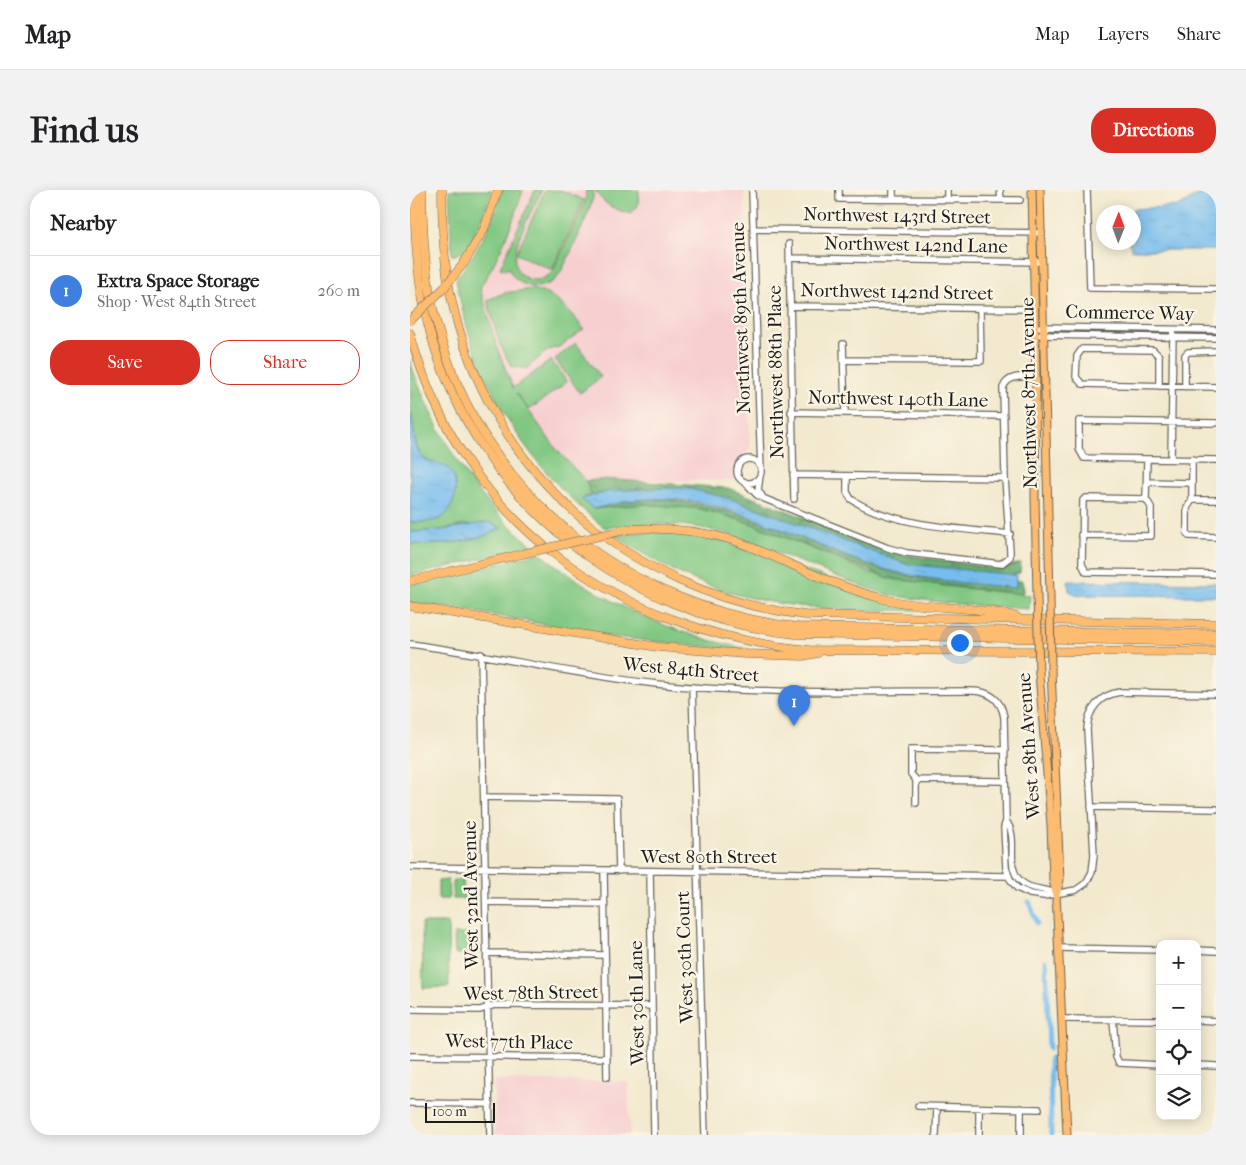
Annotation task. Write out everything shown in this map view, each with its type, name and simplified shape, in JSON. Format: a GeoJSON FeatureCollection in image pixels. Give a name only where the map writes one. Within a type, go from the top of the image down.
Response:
{"type":"FeatureCollection","features":[{"type":"Feature","properties":{"kind":"highway"},"geometry":{"type":"LineString","coordinates":[[414,190],[416,248],[425,312],[439,358],[466,420],[495,465],[536,512],[576,548],[621,579],[663,600],[705,616],[750,628],[795,634],[1216,642]]}},
{"type":"Feature","properties":{"kind":"highway"},"geometry":{"type":"LineString","coordinates":[[422,190],[424,251],[430,296],[442,344],[469,408],[502,461],[544,509],[586,545],[631,575],[675,597],[718,612],[768,623],[798,627],[1216,634]]}},
{"type":"Feature","properties":{"kind":"highway"},"geometry":{"type":"LineString","coordinates":[[442,190],[443,244],[450,291],[466,348],[482,388],[506,432],[535,471],[570,508],[605,538],[644,564],[678,581],[721,598],[767,610],[836,617],[1216,624]]}},
{"type":"Feature","properties":{"kind":"highway"},"geometry":{"type":"LineString","coordinates":[[410,321],[444,288],[464,263],[484,230],[498,190]]}},
{"type":"Feature","properties":{"kind":"highway"},"geometry":{"type":"LineString","coordinates":[[410,333],[429,391],[464,455],[507,511],[561,560],[610,592],[682,624],[750,642],[827,650],[1216,652]]}},
{"type":"Feature","properties":{"kind":"highway"},"geometry":{"type":"LineString","coordinates":[[410,581],[629,529],[682,529],[708,533],[733,540],[882,598],[933,607],[1001,613],[1028,620]]}},
{"type":"Feature","properties":{"kind":"highway"},"geometry":{"type":"LineString","coordinates":[[410,606],[583,636],[673,649],[728,654],[803,656],[827,650]]}},
{"type":"Feature","properties":{"kind":"main road","name":"Northwest 87th Avenue"},"geometry":{"type":"LineString","coordinates":[[1032,190],[1036,377],[1034,497],[1037,596]]}},
{"type":"Feature","properties":{"kind":"main road","name":"Northwest 87th Avenue"},"geometry":{"type":"LineString","coordinates":[[1040,190],[1050,596]]}},
{"type":"Feature","properties":{"kind":"main road"},"geometry":{"type":"LineString","coordinates":[[1036,377],[1041,385],[1045,413]]}},
{"type":"Feature","properties":{"kind":"main road","name":"West 28th Avenue"},"geometry":{"type":"LineString","coordinates":[[1037,596],[1039,673],[1051,825],[1053,880],[1056,893],[1063,1019],[1066,1135]]}},
{"type":"Feature","properties":{"kind":"main road","name":"West 28th Avenue"},"geometry":{"type":"LineString","coordinates":[[1050,596],[1051,669],[1058,797],[1060,880],[1056,893]]}},
{"type":"Feature","properties":{"kind":"street","name":"Northwest 89th Avenue"},"geometry":{"type":"LineString","coordinates":[[752,190],[760,445],[758,490],[765,499]]}},
{"type":"Feature","properties":{"kind":"street"},"geometry":{"type":"LineString","coordinates":[[839,190],[839,199],[1020,200]]}},
{"type":"Feature","properties":{"kind":"street"},"geometry":{"type":"LineString","coordinates":[[893,190],[893,199]]}},
{"type":"Feature","properties":{"kind":"street"},"geometry":{"type":"LineString","coordinates":[[947,190],[947,200]]}},
{"type":"Feature","properties":{"kind":"street"},"geometry":{"type":"LineString","coordinates":[[1000,190],[1001,200]]}},
{"type":"Feature","properties":{"kind":"street"},"geometry":{"type":"LineString","coordinates":[[1087,190],[1090,288],[1216,289]]}},
{"type":"Feature","properties":{"kind":"street","name":"Northwest 143rd Street"},"geometry":{"type":"LineString","coordinates":[[753,230],[1042,233]]}},
{"type":"Feature","properties":{"kind":"street","name":"Northwest 88th Place"},"geometry":{"type":"LineString","coordinates":[[789,244],[794,499]]}},
{"type":"Feature","properties":{"kind":"street","name":"Northwest 142nd Lane"},"geometry":{"type":"LineString","coordinates":[[789,258],[1042,262]]}},
{"type":"Feature","properties":{"kind":"street","name":"Northwest 142nd Street"},"geometry":{"type":"LineString","coordinates":[[790,306],[1035,309]]}},
{"type":"Feature","properties":{"kind":"street"},"geometry":{"type":"LineString","coordinates":[[844,360],[981,361],[980,309]]}},
{"type":"Feature","properties":{"kind":"street","name":"Commerce Way"},"geometry":{"type":"LineString","coordinates":[[1035,327],[1216,330]]}},
{"type":"Feature","properties":{"kind":"street"},"geometry":{"type":"LineString","coordinates":[[1171,459],[1173,329]]}},
{"type":"Feature","properties":{"kind":"street","name":"Commerce Way"},"geometry":{"type":"LineString","coordinates":[[1035,335],[1216,338]]}},
{"type":"Feature","properties":{"kind":"street"},"geometry":{"type":"LineString","coordinates":[[843,344],[845,413]]}},
{"type":"Feature","properties":{"kind":"street"},"geometry":{"type":"LineString","coordinates":[[1159,386],[1159,356],[1153,350],[1082,349],[1076,356],[1078,381],[1082,384],[1185,387],[1216,387]]}},
{"type":"Feature","properties":{"kind":"street"},"geometry":{"type":"LineString","coordinates":[[1185,387],[1185,355],[1188,352],[1216,351]]}},
{"type":"Feature","properties":{"kind":"street"},"geometry":{"type":"LineString","coordinates":[[760,445],[754,455],[738,466],[737,473],[757,495],[765,499],[888,548],[916,554],[1001,564],[1010,557],[1005,478],[1005,382],[1014,377],[1036,377]]}},
{"type":"Feature","properties":{"kind":"street","name":"Northwest 140th Lane"},"geometry":{"type":"LineString","coordinates":[[791,412],[1004,416]]}},
{"type":"Feature","properties":{"kind":"street"},"geometry":{"type":"LineString","coordinates":[[1216,423],[1079,421],[1080,454],[1084,458],[1216,460]]}},
{"type":"Feature","properties":{"kind":"street"},"geometry":{"type":"LineString","coordinates":[[1081,535],[1151,536],[1151,507],[1146,499],[1147,459]]}},
{"type":"Feature","properties":{"kind":"street"},"geometry":{"type":"LineString","coordinates":[[1192,459],[1192,500],[1188,508],[1187,533],[1190,536],[1216,537]]}},
{"type":"Feature","properties":{"kind":"street"},"geometry":{"type":"LineString","coordinates":[[745,482],[755,481],[760,474],[756,462],[746,460]]}},
{"type":"Feature","properties":{"kind":"street"},"geometry":{"type":"LineString","coordinates":[[793,475],[1005,478]]}},
{"type":"Feature","properties":{"kind":"street"},"geometry":{"type":"LineString","coordinates":[[847,476],[847,492],[851,499],[894,517],[930,525],[1010,534]]}},
{"type":"Feature","properties":{"kind":"street"},"geometry":{"type":"LineString","coordinates":[[1146,482],[1192,483]]}},
{"type":"Feature","properties":{"kind":"street"},"geometry":{"type":"LineString","coordinates":[[1146,499],[1086,498],[1083,500],[1082,564],[1086,572],[1216,574]]}},
{"type":"Feature","properties":{"kind":"street"},"geometry":{"type":"LineString","coordinates":[[1192,500],[1216,500]]}},
{"type":"Feature","properties":{"kind":"street","name":"West 84th Street"},"geometry":{"type":"LineString","coordinates":[[410,644],[481,654],[588,675],[692,687],[780,691],[971,690],[986,693],[998,702],[1004,718],[1004,750]]}},
{"type":"Feature","properties":{"kind":"street","name":"West 32nd Avenue"},"geometry":{"type":"LineString","coordinates":[[481,654],[490,1135]]}},
{"type":"Feature","properties":{"kind":"street","name":"West 30th Court"},"geometry":{"type":"LineString","coordinates":[[692,687],[705,1135]]}},
{"type":"Feature","properties":{"kind":"street"},"geometry":{"type":"LineString","coordinates":[[916,803],[916,780],[911,774],[911,749],[1004,750],[1005,859],[1008,876],[1017,888],[1030,894],[1044,896],[1078,890],[1091,875],[1094,850],[1087,725],[1092,709],[1102,699],[1122,692],[1216,694]]}},
{"type":"Feature","properties":{"kind":"street"},"geometry":{"type":"LineString","coordinates":[[916,780],[1005,781]]}},
{"type":"Feature","properties":{"kind":"street"},"geometry":{"type":"LineString","coordinates":[[484,797],[617,799],[619,871]]}},
{"type":"Feature","properties":{"kind":"street"},"geometry":{"type":"LineString","coordinates":[[1091,806],[1216,809]]}},
{"type":"Feature","properties":{"kind":"street"},"geometry":{"type":"LineString","coordinates":[[1006,821],[1011,827],[1012,864],[1017,876],[1030,887],[1056,893]]}},
{"type":"Feature","properties":{"kind":"street","name":"West 80th Street"},"geometry":{"type":"LineString","coordinates":[[410,867],[1008,876]]}},
{"type":"Feature","properties":{"kind":"street"},"geometry":{"type":"LineString","coordinates":[[604,871],[607,1077]]}},
{"type":"Feature","properties":{"kind":"street","name":"West 30th Lane"},"geometry":{"type":"LineString","coordinates":[[650,871],[654,1135]]}},
{"type":"Feature","properties":{"kind":"street"},"geometry":{"type":"LineString","coordinates":[[486,902],[604,904]]}},
{"type":"Feature","properties":{"kind":"street"},"geometry":{"type":"LineString","coordinates":[[1058,948],[1156,950]]}},
{"type":"Feature","properties":{"kind":"street"},"geometry":{"type":"LineString","coordinates":[[1201,950],[1216,951]]}},
{"type":"Feature","properties":{"kind":"street"},"geometry":{"type":"LineString","coordinates":[[487,953],[605,955]]}},
{"type":"Feature","properties":{"kind":"street","name":"West 78th Street"},"geometry":{"type":"LineString","coordinates":[[410,1009],[488,1008],[495,1005],[652,1006]]}},
{"type":"Feature","properties":{"kind":"street"},"geometry":{"type":"LineString","coordinates":[[1063,1019],[1156,1020]]}},
{"type":"Feature","properties":{"kind":"street"},"geometry":{"type":"LineString","coordinates":[[1113,1019],[1116,1058],[1119,1063],[1156,1065]]}},
{"type":"Feature","properties":{"kind":"street"},"geometry":{"type":"LineString","coordinates":[[1201,1020],[1216,1021]]}},
{"type":"Feature","properties":{"kind":"street","name":"West 77th Place"},"geometry":{"type":"LineString","coordinates":[[410,1056],[607,1058]]}},
{"type":"Feature","properties":{"kind":"street"},"geometry":{"type":"LineString","coordinates":[[1201,1065],[1216,1066]]}},
{"type":"Feature","properties":{"kind":"street"},"geometry":{"type":"LineString","coordinates":[[410,1103],[490,1104]]}},
{"type":"Feature","properties":{"kind":"street"},"geometry":{"type":"LineString","coordinates":[[918,1106],[1039,1108]]}},
{"type":"Feature","properties":{"kind":"street"},"geometry":{"type":"LineString","coordinates":[[936,1135],[937,1107]]}},
{"type":"Feature","properties":{"kind":"street"},"geometry":{"type":"LineString","coordinates":[[979,1108],[979,1135]]}},
{"type":"Feature","properties":{"kind":"street"},"geometry":{"type":"LineString","coordinates":[[1020,1108],[1020,1135]]}},
{"type":"Feature","properties":{"kind":"shaded area"},"geometry":{"type":"Polygon","coordinates":[[[523,190],[744,190],[750,448],[737,464],[734,472],[737,480],[586,481],[557,450],[535,422],[513,388],[498,350],[480,288],[498,258],[511,230],[523,190]]]}},
{"type":"Feature","properties":{"kind":"shaded area"},"geometry":{"type":"Polygon","coordinates":[[[494,1080],[628,1082],[630,1135],[495,1135],[494,1080]]]}},
{"type":"Feature","properties":{"kind":"green space"},"geometry":{"type":"Polygon","coordinates":[[[449,190],[492,190],[483,217],[466,251],[452,256],[449,190]]]}},
{"type":"Feature","properties":{"kind":"green space"},"geometry":{"type":"Polygon","coordinates":[[[502,190],[523,190],[505,240],[480,288],[498,350],[513,388],[551,360],[567,382],[529,410],[516,393],[557,450],[586,481],[591,495],[581,499],[615,506],[644,504],[702,509],[750,523],[871,573],[944,586],[1030,595],[1029,609],[945,603],[889,595],[861,586],[732,535],[701,528],[669,524],[638,524],[605,528],[550,477],[527,448],[507,418],[475,352],[464,316],[456,279],[484,237],[502,190]]]}},
{"type":"Feature","properties":{"kind":"green space"},"geometry":{"type":"Polygon","coordinates":[[[535,190],[542,190],[519,238],[515,263],[519,273],[529,279],[539,280],[548,276],[553,271],[585,203],[586,190],[593,190],[588,214],[560,273],[553,281],[538,287],[523,284],[517,280],[508,266],[506,270],[500,268],[535,190]]]}},
{"type":"Feature","properties":{"kind":"green space"},"geometry":{"type":"Polygon","coordinates":[[[545,190],[561,190],[584,200],[552,270],[516,254],[545,190]]]}},
{"type":"Feature","properties":{"kind":"green space"},"geometry":{"type":"Polygon","coordinates":[[[595,190],[639,190],[638,206],[631,213],[620,211],[606,203],[595,190]]]}},
{"type":"Feature","properties":{"kind":"green space"},"geometry":{"type":"Polygon","coordinates":[[[532,289],[555,299],[584,329],[559,347],[548,350],[526,369],[511,366],[500,345],[487,300],[504,293],[532,289]]]}},
{"type":"Feature","properties":{"kind":"green space"},"geometry":{"type":"Polygon","coordinates":[[[576,343],[601,377],[580,393],[555,359],[576,343]]]}},
{"type":"Feature","properties":{"kind":"green space"},"geometry":{"type":"Polygon","coordinates":[[[410,361],[431,413],[443,438],[458,462],[492,507],[533,546],[410,576],[410,544],[457,542],[480,537],[501,528],[464,525],[441,530],[410,532],[410,522],[417,522],[454,500],[455,484],[451,471],[425,459],[418,450],[413,426],[410,361]]]}},
{"type":"Feature","properties":{"kind":"green space"},"geometry":{"type":"Polygon","coordinates":[[[605,479],[728,488],[900,554],[997,569],[1021,563],[1020,573],[1011,575],[906,564],[731,499],[690,489],[637,489],[591,495],[586,481],[605,479]]]}},
{"type":"Feature","properties":{"kind":"green space"},"geometry":{"type":"Polygon","coordinates":[[[650,499],[680,501],[709,506],[736,514],[869,565],[904,575],[1016,587],[1016,581],[1022,581],[1024,589],[1022,594],[891,579],[750,523],[702,509],[644,504],[594,509],[616,503],[650,499]]]}},
{"type":"Feature","properties":{"kind":"green space"},"geometry":{"type":"Polygon","coordinates":[[[643,532],[689,534],[720,540],[918,610],[835,609],[797,606],[760,600],[724,590],[688,577],[652,559],[615,535],[643,532]]]}},
{"type":"Feature","properties":{"kind":"green space"},"geometry":{"type":"Polygon","coordinates":[[[540,553],[587,586],[638,614],[692,635],[748,649],[748,651],[613,637],[466,610],[410,603],[410,585],[540,553]]]}},
{"type":"Feature","properties":{"kind":"green space"},"geometry":{"type":"Polygon","coordinates":[[[448,880],[449,899],[438,899],[438,881],[448,880]]]}},
{"type":"Feature","properties":{"kind":"green space"},"geometry":{"type":"Polygon","coordinates":[[[453,880],[463,880],[464,899],[453,899],[453,880]]]}},
{"type":"Feature","properties":{"kind":"green space"},"geometry":{"type":"Polygon","coordinates":[[[422,923],[448,923],[449,987],[423,988],[422,923]]]}},
{"type":"Feature","properties":{"kind":"green space"},"geometry":{"type":"Polygon","coordinates":[[[454,934],[468,934],[469,953],[455,954],[454,934]]]}},
{"type":"Feature","properties":{"kind":"water"},"geometry":{"type":"Polygon","coordinates":[[[1205,190],[1216,190],[1216,250],[1141,250],[1141,208],[1180,206],[1205,190]]]}},
{"type":"Feature","properties":{"kind":"water"},"geometry":{"type":"Polygon","coordinates":[[[410,413],[416,445],[420,454],[426,460],[447,467],[454,478],[454,499],[448,512],[444,516],[432,521],[410,522],[410,413]]]}},
{"type":"Feature","properties":{"kind":"water"},"geometry":{"type":"Polygon","coordinates":[[[663,488],[690,489],[731,499],[906,564],[1016,575],[1016,588],[942,580],[887,570],[843,555],[735,512],[707,504],[679,500],[650,499],[621,502],[594,509],[581,499],[612,491],[663,488]]]}},
{"type":"Feature","properties":{"kind":"water"},"geometry":{"type":"Polygon","coordinates":[[[490,522],[501,528],[480,537],[457,542],[410,544],[410,532],[441,530],[490,522]]]}},
{"type":"Feature","properties":{"kind":"water"},"geometry":{"type":"Polygon","coordinates":[[[1068,581],[1216,583],[1216,596],[1078,595],[1069,591],[1068,581]]]}},
{"type":"Feature","properties":{"kind":"waterway"},"geometry":{"type":"LineString","coordinates":[[1029,902],[1037,923]]}},
{"type":"Feature","properties":{"kind":"waterway"},"geometry":{"type":"LineString","coordinates":[[1046,961],[1049,1049]]}},
{"type":"Feature","properties":{"kind":"waterway"},"geometry":{"type":"LineString","coordinates":[[1050,1059],[1051,1135]]}},
{"type":"Feature","properties":{"kind":"place","name":"Extra Space Storage"},"geometry":{"type":"Point","coordinates":[794,726]}}]}
